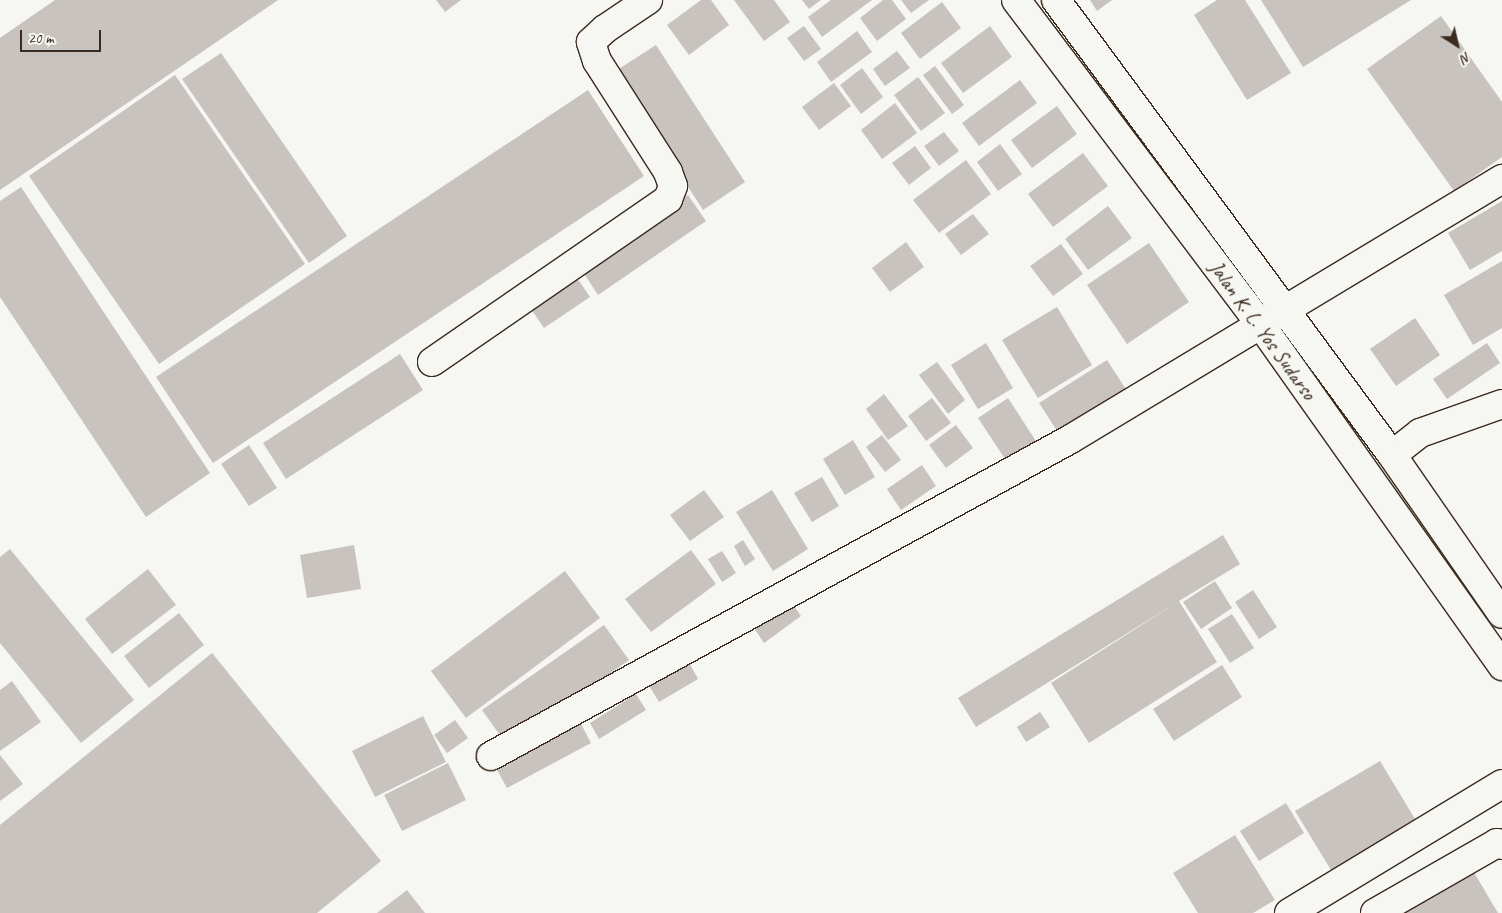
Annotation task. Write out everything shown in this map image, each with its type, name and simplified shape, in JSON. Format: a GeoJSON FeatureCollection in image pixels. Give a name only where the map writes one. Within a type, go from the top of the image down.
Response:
{"type":"FeatureCollection","features":[{"type":"Feature","properties":{"kind":"main road"},"geometry":{"type":"LineString","coordinates":[[432,362],[668,199],[673,186],[668,172],[597,60],[591,42],[605,28],[648,0]]}},
{"type":"Feature","properties":{"kind":"main road","name":"Jalan K. L. Yos Sudarso"},"geometry":{"type":"LineString","coordinates":[[1016,0],[1261,325],[1502,666]]}},
{"type":"Feature","properties":{"kind":"main road","name":"Jalan K. L. Yos Sudarso"},"geometry":{"type":"LineString","coordinates":[[1056,0],[1392,454],[1502,614]]}},
{"type":"Feature","properties":{"kind":"main road"},"geometry":{"type":"LineString","coordinates":[[491,756],[916,526],[1069,440],[1502,179]]}},
{"type":"Feature","properties":{"kind":"main road"},"geometry":{"type":"LineString","coordinates":[[1392,454],[1420,433],[1502,404]]}},
{"type":"Feature","properties":{"kind":"main road"},"geometry":{"type":"LineString","coordinates":[[1289,913],[1502,784]]}},
{"type":"Feature","properties":{"kind":"main road"},"geometry":{"type":"LineString","coordinates":[[1375,913],[1497,843],[1502,845]]}},
{"type":"Feature","properties":{"kind":"building"},"geometry":{"type":"Polygon","coordinates":[[[55,0],[278,0],[0,190],[0,38],[55,0]]]}},
{"type":"Feature","properties":{"kind":"building"},"geometry":{"type":"Polygon","coordinates":[[[436,0],[461,0],[445,12],[436,0]]]}},
{"type":"Feature","properties":{"kind":"building"},"geometry":{"type":"Polygon","coordinates":[[[701,0],[711,0],[729,25],[689,55],[667,25],[701,0]]]}},
{"type":"Feature","properties":{"kind":"building"},"geometry":{"type":"Polygon","coordinates":[[[734,0],[774,0],[790,22],[764,41],[734,0]]]}},
{"type":"Feature","properties":{"kind":"building"},"geometry":{"type":"Polygon","coordinates":[[[802,0],[821,0],[809,9],[802,0]]]}},
{"type":"Feature","properties":{"kind":"building"},"geometry":{"type":"Polygon","coordinates":[[[831,0],[872,0],[822,37],[808,17],[831,0]]]}},
{"type":"Feature","properties":{"kind":"building"},"geometry":{"type":"Polygon","coordinates":[[[883,0],[892,0],[906,19],[877,41],[860,18],[883,0]]]}},
{"type":"Feature","properties":{"kind":"building"},"geometry":{"type":"Polygon","coordinates":[[[901,0],[929,0],[911,13],[901,0]]]}},
{"type":"Feature","properties":{"kind":"building"},"geometry":{"type":"Polygon","coordinates":[[[1090,0],[1112,0],[1097,11],[1090,0]]]}},
{"type":"Feature","properties":{"kind":"building"},"geometry":{"type":"Polygon","coordinates":[[[1217,0],[1245,0],[1291,73],[1247,100],[1194,15],[1217,0]]]}},
{"type":"Feature","properties":{"kind":"building"},"geometry":{"type":"Polygon","coordinates":[[[1261,0],[1411,0],[1303,67],[1261,0]]]}},
{"type":"Feature","properties":{"kind":"building"},"geometry":{"type":"Polygon","coordinates":[[[942,2],[961,28],[920,59],[901,33],[942,2]]]}},
{"type":"Feature","properties":{"kind":"building"},"geometry":{"type":"Polygon","coordinates":[[[1441,16],[1502,102],[1502,157],[1454,191],[1367,69],[1441,16]]]}},
{"type":"Feature","properties":{"kind":"building"},"geometry":{"type":"Polygon","coordinates":[[[804,26],[821,49],[804,61],[787,38],[804,26]]]}},
{"type":"Feature","properties":{"kind":"building"},"geometry":{"type":"Polygon","coordinates":[[[990,26],[1012,57],[963,93],[941,63],[990,26]]]}},
{"type":"Feature","properties":{"kind":"building"},"geometry":{"type":"Polygon","coordinates":[[[857,31],[872,52],[831,82],[817,62],[857,31]]]}},
{"type":"Feature","properties":{"kind":"building"},"geometry":{"type":"Polygon","coordinates":[[[656,45],[745,182],[703,210],[614,72],[656,45]]]}},
{"type":"Feature","properties":{"kind":"building"},"geometry":{"type":"Polygon","coordinates":[[[897,51],[910,68],[885,86],[873,69],[897,51]]]}},
{"type":"Feature","properties":{"kind":"building"},"geometry":{"type":"Polygon","coordinates":[[[221,53],[347,236],[309,263],[182,79],[221,53]]]}},
{"type":"Feature","properties":{"kind":"building"},"geometry":{"type":"Polygon","coordinates":[[[935,66],[964,105],[952,114],[923,75],[935,66]]]}},
{"type":"Feature","properties":{"kind":"building"},"geometry":{"type":"Polygon","coordinates":[[[862,68],[883,97],[861,114],[840,85],[862,68]]]}},
{"type":"Feature","properties":{"kind":"building"},"geometry":{"type":"Polygon","coordinates":[[[175,75],[305,264],[159,364],[29,176],[175,75]]]}},
{"type":"Feature","properties":{"kind":"building"},"geometry":{"type":"Polygon","coordinates":[[[918,77],[945,113],[921,131],[894,95],[918,77]]]}},
{"type":"Feature","properties":{"kind":"building"},"geometry":{"type":"Polygon","coordinates":[[[1020,80],[1037,103],[979,146],[962,123],[1020,80]]]}},
{"type":"Feature","properties":{"kind":"building"},"geometry":{"type":"Polygon","coordinates":[[[834,83],[851,106],[819,130],[802,107],[834,83]]]}},
{"type":"Feature","properties":{"kind":"building"},"geometry":{"type":"Polygon","coordinates":[[[588,90],[644,176],[213,463],[156,377],[588,90]]]}},
{"type":"Feature","properties":{"kind":"building"},"geometry":{"type":"Polygon","coordinates":[[[895,103],[917,133],[882,159],[861,130],[895,103]]]}},
{"type":"Feature","properties":{"kind":"building"},"geometry":{"type":"Polygon","coordinates":[[[1057,106],[1077,134],[1032,168],[1011,140],[1057,106]]]}},
{"type":"Feature","properties":{"kind":"building"},"geometry":{"type":"Polygon","coordinates":[[[944,132],[959,151],[939,166],[924,146],[944,132]]]}},
{"type":"Feature","properties":{"kind":"building"},"geometry":{"type":"Polygon","coordinates":[[[1000,144],[1022,174],[998,191],[977,162],[1000,144]]]}},
{"type":"Feature","properties":{"kind":"building"},"geometry":{"type":"Polygon","coordinates":[[[915,146],[931,168],[909,185],[892,163],[915,146]]]}},
{"type":"Feature","properties":{"kind":"building"},"geometry":{"type":"Polygon","coordinates":[[[1083,153],[1108,186],[1053,227],[1028,194],[1083,153]]]}},
{"type":"Feature","properties":{"kind":"building"},"geometry":{"type":"Polygon","coordinates":[[[966,160],[991,194],[939,233],[913,200],[966,160]]]}},
{"type":"Feature","properties":{"kind":"building"},"geometry":{"type":"Polygon","coordinates":[[[21,187],[210,473],[146,517],[0,297],[0,201],[21,187]]]}},
{"type":"Feature","properties":{"kind":"building"},"geometry":{"type":"Polygon","coordinates":[[[688,195],[706,221],[598,295],[581,269],[688,195]]]}},
{"type":"Feature","properties":{"kind":"building"},"geometry":{"type":"Polygon","coordinates":[[[1502,201],[1502,251],[1470,270],[1448,233],[1502,201]]]}},
{"type":"Feature","properties":{"kind":"building"},"geometry":{"type":"Polygon","coordinates":[[[1108,206],[1132,238],[1088,270],[1065,239],[1108,206]]]}},
{"type":"Feature","properties":{"kind":"building"},"geometry":{"type":"Polygon","coordinates":[[[973,214],[989,234],[961,255],[945,234],[973,214]]]}},
{"type":"Feature","properties":{"kind":"building"},"geometry":{"type":"Polygon","coordinates":[[[906,242],[924,267],[890,292],[872,268],[906,242]]]}},
{"type":"Feature","properties":{"kind":"building"},"geometry":{"type":"Polygon","coordinates":[[[1149,243],[1189,302],[1127,344],[1087,285],[1149,243]]]}},
{"type":"Feature","properties":{"kind":"building"},"geometry":{"type":"Polygon","coordinates":[[[1061,244],[1083,274],[1053,296],[1030,266],[1061,244]]]}},
{"type":"Feature","properties":{"kind":"building"},"geometry":{"type":"Polygon","coordinates":[[[1502,261],[1502,328],[1473,345],[1444,295],[1502,261]]]}},
{"type":"Feature","properties":{"kind":"building"},"geometry":{"type":"Polygon","coordinates":[[[573,272],[590,297],[544,328],[527,303],[573,272]]]}},
{"type":"Feature","properties":{"kind":"building"},"geometry":{"type":"Polygon","coordinates":[[[1057,307],[1092,365],[1038,398],[1002,340],[1057,307]]]}},
{"type":"Feature","properties":{"kind":"building"},"geometry":{"type":"Polygon","coordinates":[[[1415,318],[1440,355],[1396,386],[1370,349],[1415,318]]]}},
{"type":"Feature","properties":{"kind":"building"},"geometry":{"type":"Polygon","coordinates":[[[986,343],[1013,388],[978,409],[951,365],[986,343]]]}},
{"type":"Feature","properties":{"kind":"building"},"geometry":{"type":"Polygon","coordinates":[[[1487,343],[1500,363],[1447,399],[1433,379],[1487,343]]]}},
{"type":"Feature","properties":{"kind":"building"},"geometry":{"type":"Polygon","coordinates":[[[400,354],[423,390],[286,479],[263,443],[400,354]]]}},
{"type":"Feature","properties":{"kind":"building"},"geometry":{"type":"Polygon","coordinates":[[[1107,360],[1129,394],[1061,437],[1039,403],[1107,360]]]}},
{"type":"Feature","properties":{"kind":"building"},"geometry":{"type":"Polygon","coordinates":[[[937,362],[965,400],[948,414],[919,375],[937,362]]]}},
{"type":"Feature","properties":{"kind":"building"},"geometry":{"type":"Polygon","coordinates":[[[884,394],[908,426],[888,440],[866,409],[884,394]]]}},
{"type":"Feature","properties":{"kind":"building"},"geometry":{"type":"Polygon","coordinates":[[[932,398],[951,423],[926,441],[908,416],[932,398]]]}},
{"type":"Feature","properties":{"kind":"building"},"geometry":{"type":"Polygon","coordinates":[[[1008,398],[1041,449],[1011,468],[978,418],[1008,398]]]}},
{"type":"Feature","properties":{"kind":"building"},"geometry":{"type":"Polygon","coordinates":[[[956,425],[973,448],[946,468],[929,445],[956,425]]]}},
{"type":"Feature","properties":{"kind":"building"},"geometry":{"type":"Polygon","coordinates":[[[882,435],[901,460],[885,472],[866,447],[882,435]]]}},
{"type":"Feature","properties":{"kind":"building"},"geometry":{"type":"Polygon","coordinates":[[[853,440],[875,477],[845,495],[823,459],[853,440]]]}},
{"type":"Feature","properties":{"kind":"building"},"geometry":{"type":"Polygon","coordinates":[[[249,445],[277,488],[249,506],[221,464],[249,445]]]}},
{"type":"Feature","properties":{"kind":"building"},"geometry":{"type":"Polygon","coordinates":[[[922,465],[936,486],[901,510],[887,489],[922,465]]]}},
{"type":"Feature","properties":{"kind":"building"},"geometry":{"type":"Polygon","coordinates":[[[822,477],[839,506],[812,522],[794,493],[822,477]]]}},
{"type":"Feature","properties":{"kind":"building"},"geometry":{"type":"Polygon","coordinates":[[[704,490],[724,517],[690,541],[670,515],[704,490]]]}},
{"type":"Feature","properties":{"kind":"building"},"geometry":{"type":"Polygon","coordinates":[[[772,490],[808,549],[773,571],[736,512],[772,490]]]}},
{"type":"Feature","properties":{"kind":"building"},"geometry":{"type":"Polygon","coordinates":[[[1223,535],[1240,564],[1179,601],[1217,662],[1089,743],[1051,683],[1176,603],[976,727],[958,698],[1223,535]]]}},
{"type":"Feature","properties":{"kind":"building"},"geometry":{"type":"Polygon","coordinates":[[[743,540],[755,559],[745,566],[734,546],[743,540]]]}},
{"type":"Feature","properties":{"kind":"building"},"geometry":{"type":"Polygon","coordinates":[[[354,545],[361,589],[307,598],[300,555],[354,545]]]}},
{"type":"Feature","properties":{"kind":"building"},"geometry":{"type":"Polygon","coordinates":[[[10,549],[134,700],[81,743],[0,643],[0,557],[10,549]]]}},
{"type":"Feature","properties":{"kind":"building"},"geometry":{"type":"Polygon","coordinates":[[[691,550],[716,584],[651,632],[625,599],[691,550]]]}},
{"type":"Feature","properties":{"kind":"building"},"geometry":{"type":"Polygon","coordinates":[[[722,551],[736,573],[722,582],[708,559],[722,551]]]}},
{"type":"Feature","properties":{"kind":"building"},"geometry":{"type":"Polygon","coordinates":[[[148,569],[176,605],[112,654],[85,619],[148,569]]]}},
{"type":"Feature","properties":{"kind":"building"},"geometry":{"type":"Polygon","coordinates":[[[565,571],[600,618],[466,718],[431,671],[565,571]]]}},
{"type":"Feature","properties":{"kind":"building"},"geometry":{"type":"Polygon","coordinates":[[[1215,581],[1232,608],[1201,629],[1183,602],[1215,581]]]}},
{"type":"Feature","properties":{"kind":"building"},"geometry":{"type":"Polygon","coordinates":[[[1253,590],[1277,627],[1259,639],[1235,602],[1253,590]]]}},
{"type":"Feature","properties":{"kind":"building"},"geometry":{"type":"Polygon","coordinates":[[[789,599],[801,616],[764,643],[752,625],[789,599]]]}},
{"type":"Feature","properties":{"kind":"building"},"geometry":{"type":"Polygon","coordinates":[[[179,613],[204,645],[149,688],[124,656],[179,613]]]}},
{"type":"Feature","properties":{"kind":"building"},"geometry":{"type":"Polygon","coordinates":[[[1232,614],[1254,648],[1230,663],[1208,629],[1232,614]]]}},
{"type":"Feature","properties":{"kind":"building"},"geometry":{"type":"Polygon","coordinates":[[[604,625],[629,660],[507,745],[482,710],[604,625]]]}},
{"type":"Feature","properties":{"kind":"building"},"geometry":{"type":"Polygon","coordinates":[[[212,653],[381,861],[317,913],[0,913],[0,825],[212,653]]]}},
{"type":"Feature","properties":{"kind":"building"},"geometry":{"type":"Polygon","coordinates":[[[687,659],[698,679],[659,702],[648,684],[687,659]]]}},
{"type":"Feature","properties":{"kind":"building"},"geometry":{"type":"Polygon","coordinates":[[[1222,665],[1242,697],[1174,741],[1153,709],[1222,665]]]}},
{"type":"Feature","properties":{"kind":"building"},"geometry":{"type":"Polygon","coordinates":[[[12,681],[41,722],[0,751],[0,690],[12,681]]]}},
{"type":"Feature","properties":{"kind":"building"},"geometry":{"type":"Polygon","coordinates":[[[636,694],[646,710],[599,739],[590,723],[636,694]]]}},
{"type":"Feature","properties":{"kind":"building"},"geometry":{"type":"Polygon","coordinates":[[[1040,712],[1050,727],[1026,742],[1017,727],[1040,712]]]}},
{"type":"Feature","properties":{"kind":"building"},"geometry":{"type":"Polygon","coordinates":[[[423,716],[446,762],[375,797],[352,751],[423,716]]]}},
{"type":"Feature","properties":{"kind":"building"},"geometry":{"type":"Polygon","coordinates":[[[455,720],[468,738],[447,753],[434,735],[455,720]]]}},
{"type":"Feature","properties":{"kind":"building"},"geometry":{"type":"Polygon","coordinates":[[[581,724],[591,743],[507,788],[497,770],[581,724]]]}},
{"type":"Feature","properties":{"kind":"building"},"geometry":{"type":"Polygon","coordinates":[[[0,755],[23,784],[0,801],[0,755]]]}},
{"type":"Feature","properties":{"kind":"building"},"geometry":{"type":"Polygon","coordinates":[[[1380,761],[1415,819],[1331,870],[1295,811],[1380,761]]]}},
{"type":"Feature","properties":{"kind":"building"},"geometry":{"type":"Polygon","coordinates":[[[448,763],[466,800],[402,831],[384,795],[448,763]]]}},
{"type":"Feature","properties":{"kind":"building"},"geometry":{"type":"Polygon","coordinates":[[[1286,803],[1304,833],[1259,861],[1240,831],[1286,803]]]}},
{"type":"Feature","properties":{"kind":"building"},"geometry":{"type":"Polygon","coordinates":[[[1235,835],[1275,900],[1253,913],[1198,913],[1173,873],[1235,835]]]}},
{"type":"Feature","properties":{"kind":"building"},"geometry":{"type":"Polygon","coordinates":[[[1472,869],[1498,913],[1399,913],[1472,869]]]}},
{"type":"Feature","properties":{"kind":"building"},"geometry":{"type":"Polygon","coordinates":[[[407,890],[425,913],[377,913],[407,890]]]}}]}
